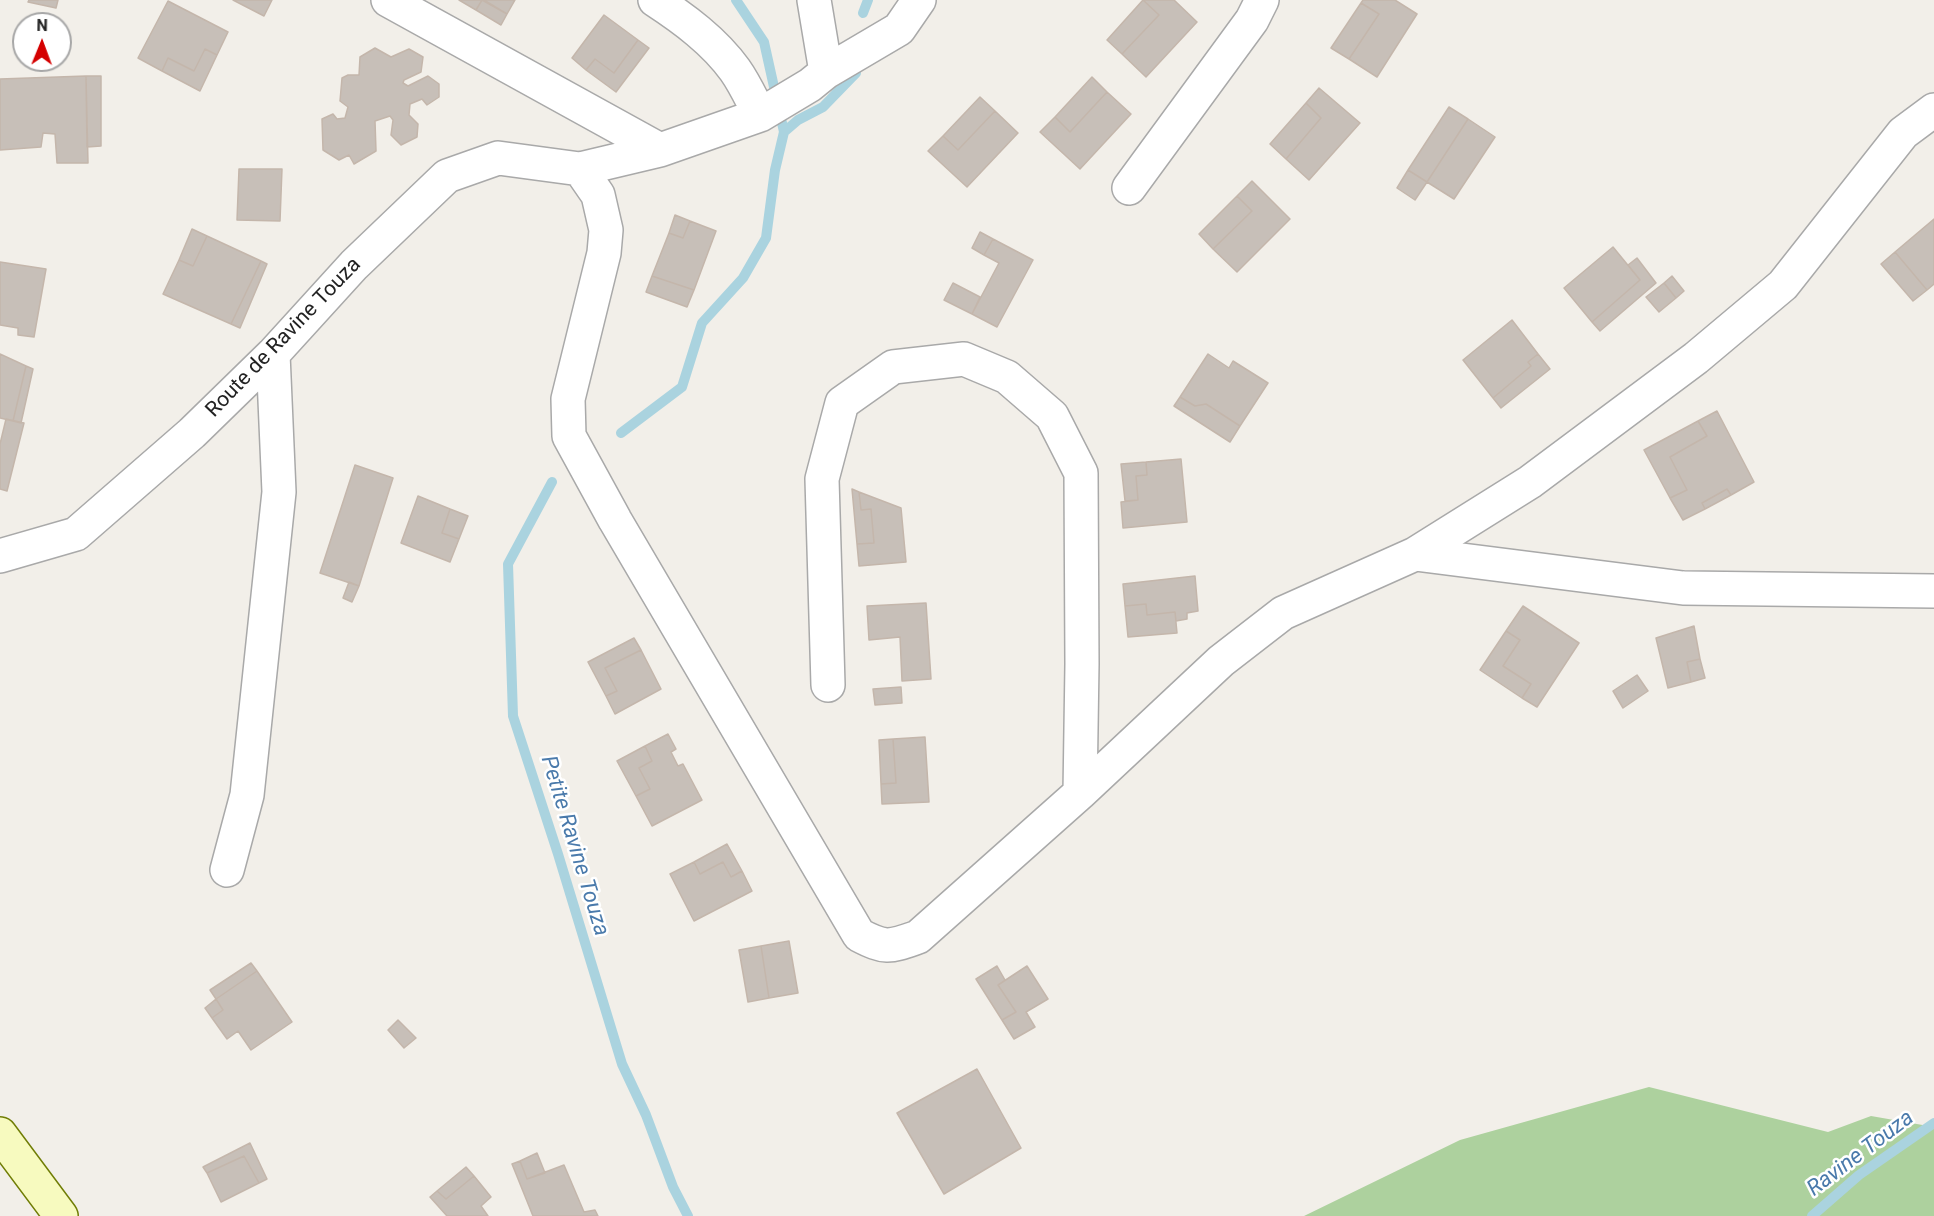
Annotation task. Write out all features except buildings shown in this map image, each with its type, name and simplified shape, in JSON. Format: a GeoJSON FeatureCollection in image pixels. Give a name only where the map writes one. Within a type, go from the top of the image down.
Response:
{"type":"FeatureCollection","features":[{"type":"Feature","properties":{"kind":"main road"},"geometry":{"type":"LineString","coordinates":[[0,1134],[61,1216]]}},
{"type":"Feature","properties":{"kind":"street"},"geometry":{"type":"LineString","coordinates":[[388,0],[660,150]]}},
{"type":"Feature","properties":{"kind":"street"},"geometry":{"type":"LineString","coordinates":[[655,0],[675,13],[718,49],[736,71],[763,113]]}},
{"type":"Feature","properties":{"kind":"street"},"geometry":{"type":"LineString","coordinates":[[814,0],[818,78]]}},
{"type":"Feature","properties":{"kind":"street"},"geometry":{"type":"LineString","coordinates":[[919,0],[899,29],[763,113],[660,150],[580,169],[598,195],[606,230],[603,253],[568,399],[568,436],[621,530],[859,935],[879,946],[894,945],[918,938],[1080,793],[1221,661],[1283,613],[1415,554],[1539,475],[1696,358],[1783,285],[1903,133],[1934,110]]}},
{"type":"Feature","properties":{"kind":"street"},"geometry":{"type":"LineString","coordinates":[[1129,188],[1251,20],[1262,0]]}},
{"type":"Feature","properties":{"kind":"street","name":"Route de Ravine Touza"},"geometry":{"type":"LineString","coordinates":[[0,556],[76,534],[192,433],[273,354],[354,265],[447,176],[498,158],[580,169]]}},
{"type":"Feature","properties":{"kind":"street"},"geometry":{"type":"LineString","coordinates":[[227,870],[247,795],[279,492],[273,354]]}},
{"type":"Feature","properties":{"kind":"street"},"geometry":{"type":"LineString","coordinates":[[828,685],[822,479],[842,403],[893,367],[963,359],[1006,377],[1052,416],[1081,473],[1080,793]]}},
{"type":"Feature","properties":{"kind":"street"},"geometry":{"type":"LineString","coordinates":[[1415,554],[1683,588],[1934,591]]}},
{"type":"Feature","properties":{"kind":"green space"},"geometry":{"type":"Polygon","coordinates":[[[1649,1087],[1828,1132],[1871,1116],[1934,1127],[1934,1216],[1304,1216],[1460,1140],[1649,1087]]]}},
{"type":"Feature","properties":{"kind":"waterway"},"geometry":{"type":"LineString","coordinates":[[736,0],[764,42],[784,132]]}},
{"type":"Feature","properties":{"kind":"waterway","name":"Petite Ravine Touza"},"geometry":{"type":"LineString","coordinates":[[863,13],[868,0]]}},
{"type":"Feature","properties":{"kind":"waterway","name":"Petite Ravine Touza"},"geometry":{"type":"LineString","coordinates":[[621,433],[682,387],[702,323],[743,278],[766,238],[775,170],[784,132],[798,120],[823,107],[856,73]]}},
{"type":"Feature","properties":{"kind":"waterway","name":"Petite Ravine Touza"},"geometry":{"type":"LineString","coordinates":[[552,482],[508,564],[513,716],[622,1064],[646,1115],[673,1187],[688,1216]]}},
{"type":"Feature","properties":{"kind":"waterway","name":"Ravine Touza"},"geometry":{"type":"LineString","coordinates":[[1812,1216],[1859,1175],[1934,1123]]}}]}
